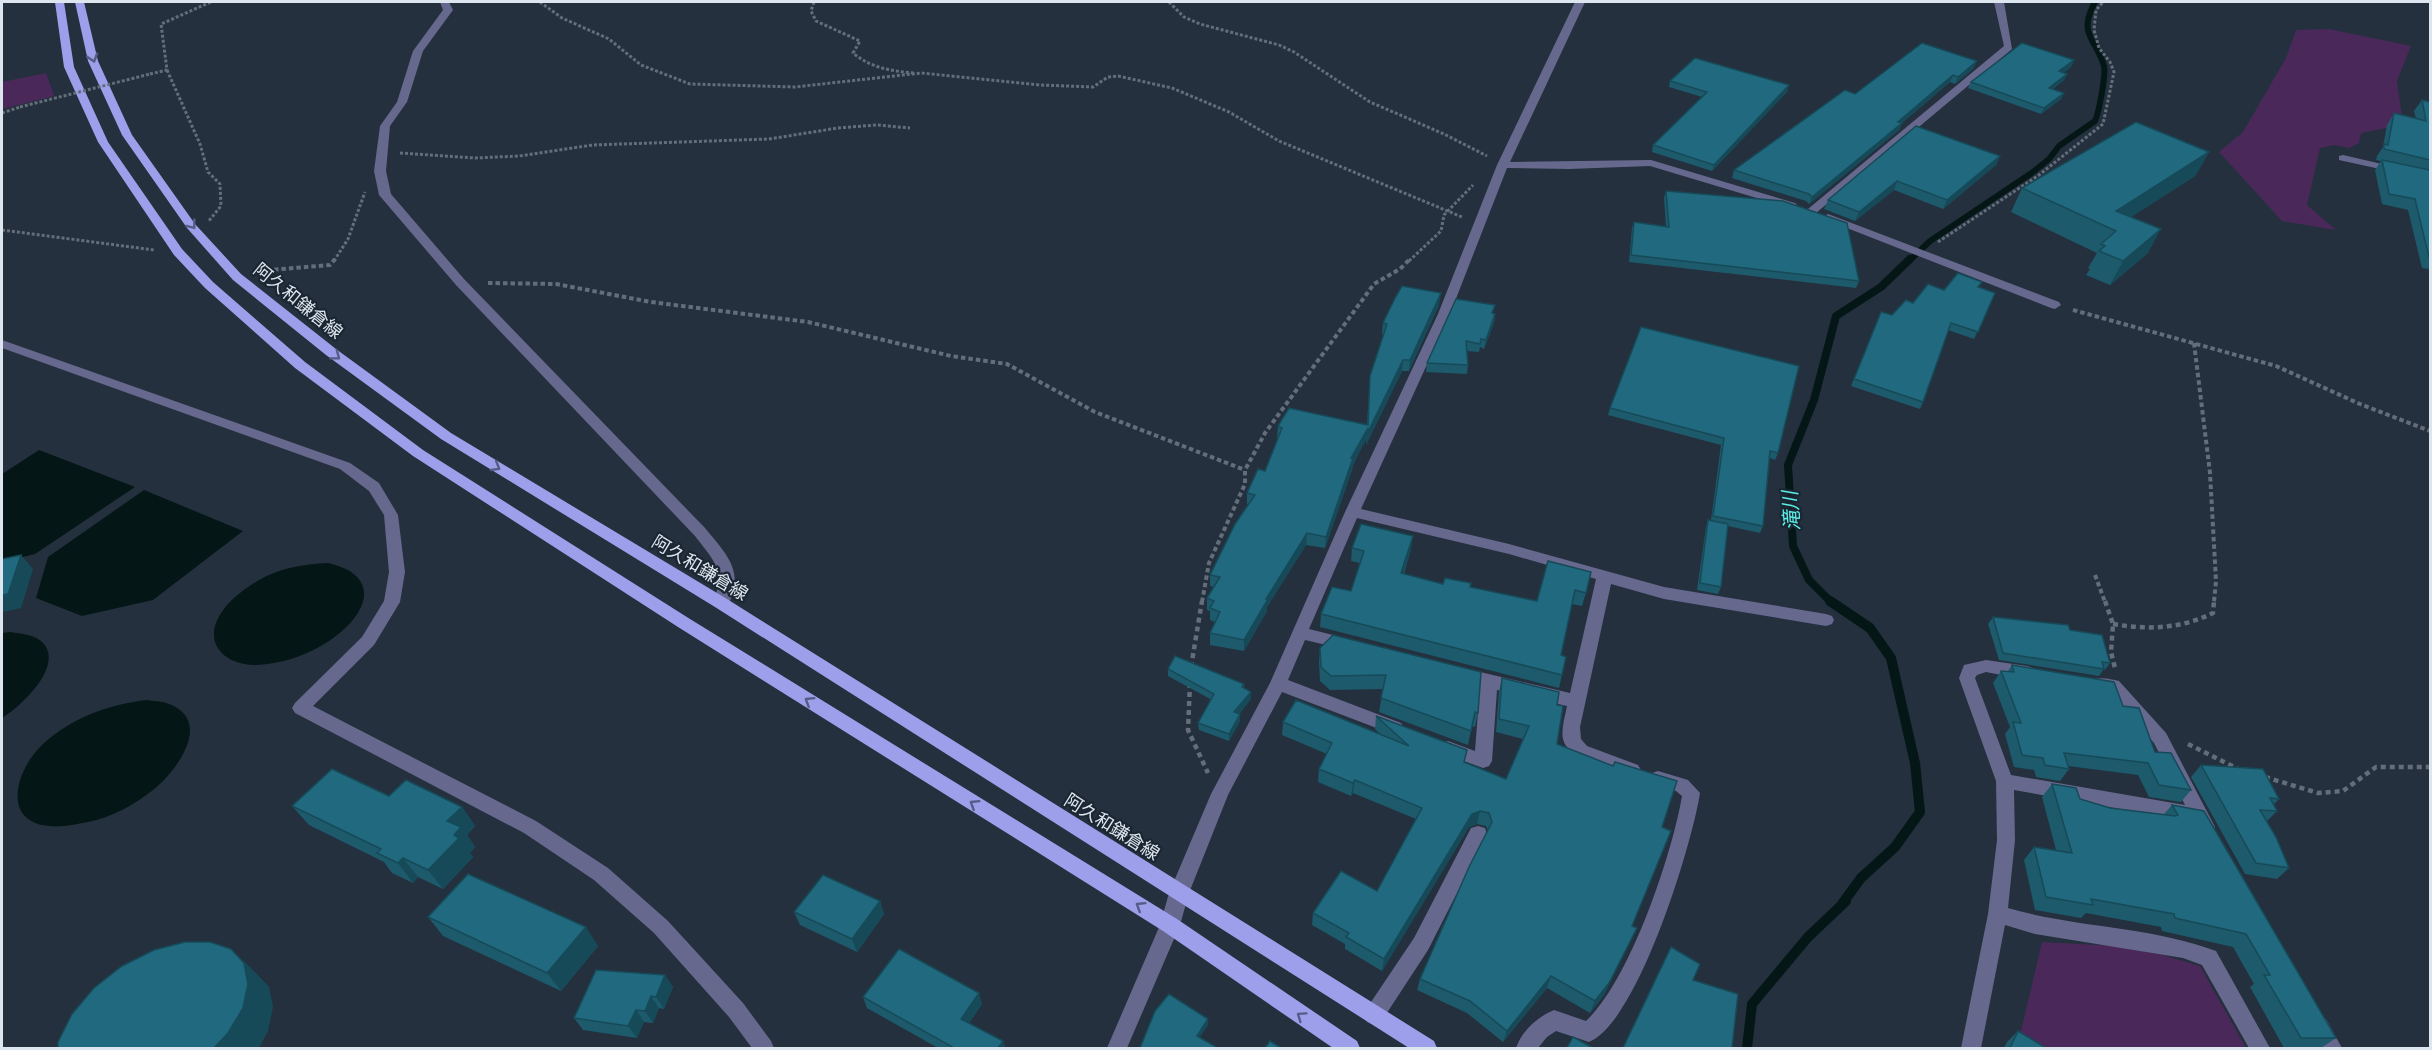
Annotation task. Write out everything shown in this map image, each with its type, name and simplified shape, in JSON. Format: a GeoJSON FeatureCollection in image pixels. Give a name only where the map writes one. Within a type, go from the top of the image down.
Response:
{"type":"FeatureCollection","features":[{"type":"Feature","properties":{"kind":"main road"},"geometry":{"type":"LineString","coordinates":[[59,2],[69,67],[103,142],[178,252],[209,285],[300,365],[418,453],[684,623],[1170,925],[1350,1048]]}},
{"type":"Feature","properties":{"kind":"main road","name":"阿久和鎌倉線"},"geometry":{"type":"LineString","coordinates":[[79,2],[93,61],[127,135],[196,232],[237,277],[331,352],[446,436],[721,603],[1427,1048]]}},
{"type":"Feature","properties":{"kind":"street"},"geometry":{"type":"LineString","coordinates":[[445,2],[448,10],[418,51],[402,102],[385,126],[381,152],[385,195],[460,282],[700,532],[727,568],[729,587],[721,603]]}},
{"type":"Feature","properties":{"kind":"street"},"geometry":{"type":"LineString","coordinates":[[1118,1048],[1170,925],[1179,893],[1220,794],[1278,683],[1352,512],[1444,314],[1503,165],[1580,2]]}},
{"type":"Feature","properties":{"kind":"street"},"geometry":{"type":"LineString","coordinates":[[1812,211],[2009,47],[1998,2]]}},
{"type":"Feature","properties":{"kind":"street"},"geometry":{"type":"LineString","coordinates":[[2343,158],[2427,178],[2430,175]]}},
{"type":"Feature","properties":{"kind":"street"},"geometry":{"type":"LineString","coordinates":[[1503,165],[1569,166],[1651,163],[1812,211],[2055,304]]}},
{"type":"Feature","properties":{"kind":"street"},"geometry":{"type":"LineString","coordinates":[[2,344],[345,466],[374,487],[391,515],[397,572],[392,602],[368,641],[302,708],[530,827],[601,874],[661,927],[736,1010],[764,1048]]}},
{"type":"Feature","properties":{"kind":"street"},"geometry":{"type":"LineString","coordinates":[[1352,512],[1509,549],[1664,593],[1826,620]]}},
{"type":"Feature","properties":{"kind":"street"},"geometry":{"type":"LineString","coordinates":[[1526,1048],[1540,1030],[1554,1020],[1589,1032],[1598,1028],[1613,1006],[1654,922],[1681,839],[1690,801],[1691,793],[1682,785],[1602,760],[1581,751],[1572,741],[1571,728],[1605,575]]}},
{"type":"Feature","properties":{"kind":"street"},"geometry":{"type":"LineString","coordinates":[[1300,633],[1367,650]]}},
{"type":"Feature","properties":{"kind":"street"},"geometry":{"type":"LineString","coordinates":[[1971,1048],[1998,914],[2006,840],[2005,781],[1967,678],[1970,670],[1986,666],[2043,675]]}},
{"type":"Feature","properties":{"kind":"street"},"geometry":{"type":"LineString","coordinates":[[1466,675],[1578,702]]}},
{"type":"Feature","properties":{"kind":"street"},"geometry":{"type":"LineString","coordinates":[[1429,740],[1483,761],[1489,681]]}},
{"type":"Feature","properties":{"kind":"street"},"geometry":{"type":"LineString","coordinates":[[2078,681],[2113,686],[2160,738],[2216,845]]}},
{"type":"Feature","properties":{"kind":"street"},"geometry":{"type":"LineString","coordinates":[[1278,683],[1407,732]]}},
{"type":"Feature","properties":{"kind":"street"},"geometry":{"type":"LineString","coordinates":[[2005,781],[2199,815]]}},
{"type":"Feature","properties":{"kind":"street"},"geometry":{"type":"LineString","coordinates":[[1374,1016],[1421,944],[1478,834]]}},
{"type":"Feature","properties":{"kind":"street"},"geometry":{"type":"LineString","coordinates":[[1998,914],[2035,925],[2183,949],[2209,958],[2260,1048]]}},
{"type":"Feature","properties":{"kind":"street"},"geometry":{"type":"LineString","coordinates":[[2309,1007],[2332,1048]]}},
{"type":"Feature","properties":{"kind":"path"},"geometry":{"type":"LineString","coordinates":[[196,232],[214,217],[221,206],[220,184],[208,172],[200,144],[167,70],[161,24],[211,2]]}},
{"type":"Feature","properties":{"kind":"path"},"geometry":{"type":"LineString","coordinates":[[540,2],[550,13],[607,37],[625,50],[631,59],[675,81],[690,84],[795,87],[921,73]]}},
{"type":"Feature","properties":{"kind":"path"},"geometry":{"type":"LineString","coordinates":[[814,2],[811,11],[816,21],[860,41],[853,53],[874,68],[1040,85],[1093,87],[1108,77],[1118,76],[1172,88],[1229,112],[1278,141],[1480,224]]}},
{"type":"Feature","properties":{"kind":"path"},"geometry":{"type":"LineString","coordinates":[[1169,2],[1184,17],[1200,24],[1279,45],[1294,52],[1370,102],[1444,134],[1503,165]]}},
{"type":"Feature","properties":{"kind":"path"},"geometry":{"type":"LineString","coordinates":[[1923,253],[2045,171],[2103,124],[2114,72],[2113,66],[2099,48],[2094,30],[2096,10],[2103,2]]}},
{"type":"Feature","properties":{"kind":"path"},"geometry":{"type":"LineString","coordinates":[[2,112],[167,70]]}},
{"type":"Feature","properties":{"kind":"path"},"geometry":{"type":"LineString","coordinates":[[381,152],[475,158],[519,156],[593,145],[747,140],[877,125],[910,128]]}},
{"type":"Feature","properties":{"kind":"path"},"geometry":{"type":"LineString","coordinates":[[1191,669],[1209,563],[1245,484],[1245,470],[1265,433],[1374,284],[1400,269],[1441,231],[1447,212],[1487,171],[1503,165]]}},
{"type":"Feature","properties":{"kind":"path"},"geometry":{"type":"LineString","coordinates":[[237,277],[265,269],[330,265],[346,248],[359,202],[369,188],[382,179]]}},
{"type":"Feature","properties":{"kind":"path"},"geometry":{"type":"LineString","coordinates":[[2,230],[178,252]]}},
{"type":"Feature","properties":{"kind":"path"},"geometry":{"type":"LineString","coordinates":[[460,282],[556,284],[651,302],[808,322],[951,356],[1007,364],[1095,412],[1245,470]]}},
{"type":"Feature","properties":{"kind":"path"},"geometry":{"type":"LineString","coordinates":[[2055,304],[2276,366],[2360,404],[2430,431]]}},
{"type":"Feature","properties":{"kind":"path"},"geometry":{"type":"LineString","coordinates":[[2113,624],[2141,630],[2170,628],[2199,621],[2213,613],[2216,581],[2210,473],[2194,343]]}},
{"type":"Feature","properties":{"kind":"path"},"geometry":{"type":"LineString","coordinates":[[2095,575],[2113,624],[2111,652],[2117,676],[2113,686]]}},
{"type":"Feature","properties":{"kind":"path"},"geometry":{"type":"LineString","coordinates":[[1190,679],[1188,730],[1202,764],[1220,794]]}},
{"type":"Feature","properties":{"kind":"path"},"geometry":{"type":"LineString","coordinates":[[2181,740],[2243,771]]}},
{"type":"Feature","properties":{"kind":"path"},"geometry":{"type":"LineString","coordinates":[[2263,776],[2318,792],[2326,792],[2343,791],[2376,766],[2430,767]]}},
{"type":"Feature","properties":{"kind":"shaded area"},"geometry":{"type":"Polygon","coordinates":[[[2329,29],[2411,46],[2397,81],[2403,125],[2361,133],[2359,143],[2349,148],[2334,145],[2320,148],[2307,205],[2336,230],[2282,221],[2219,152],[2243,132],[2286,58],[2296,30],[2329,29]]]}},
{"type":"Feature","properties":{"kind":"shaded area"},"geometry":{"type":"Polygon","coordinates":[[[46,73],[54,96],[2,109],[2,82],[46,73]]]}},
{"type":"Feature","properties":{"kind":"shaded area"},"geometry":{"type":"Polygon","coordinates":[[[39,450],[135,487],[35,554],[2,562],[2,474],[39,450]]]}},
{"type":"Feature","properties":{"kind":"shaded area"},"geometry":{"type":"Polygon","coordinates":[[[144,490],[243,531],[153,600],[82,616],[36,598],[48,557],[144,490]]]}},
{"type":"Feature","properties":{"kind":"shaded area"},"geometry":{"type":"Polygon","coordinates":[[[328,563],[346,569],[357,577],[363,587],[364,598],[360,609],[342,631],[321,646],[304,654],[285,661],[266,664],[244,664],[233,661],[218,649],[214,631],[217,620],[227,605],[240,593],[275,572],[328,563]]]}},
{"type":"Feature","properties":{"kind":"shaded area"},"geometry":{"type":"Polygon","coordinates":[[[2,633],[28,635],[41,641],[48,654],[48,664],[37,686],[19,705],[2,718],[2,633]]]}},
{"type":"Feature","properties":{"kind":"shaded area"},"geometry":{"type":"Polygon","coordinates":[[[146,700],[169,704],[182,712],[189,722],[190,734],[186,747],[172,771],[162,782],[130,806],[96,820],[54,826],[42,825],[29,820],[21,811],[18,789],[27,764],[43,744],[66,726],[91,714],[118,705],[146,700]]]}},
{"type":"Feature","properties":{"kind":"shaded area"},"geometry":{"type":"Polygon","coordinates":[[[2042,942],[2115,946],[2162,955],[2200,966],[2246,1048],[2017,1048],[2042,942]]]}},
{"type":"Feature","properties":{"kind":"building"},"geometry":{"type":"Polygon","coordinates":[[[1922,43],[1977,61],[1958,77],[1953,75],[1898,122],[1902,123],[1812,197],[1809,194],[1734,170],[1845,90],[1855,94],[1922,43]]]}},
{"type":"Feature","properties":{"kind":"building"},"geometry":{"type":"Polygon","coordinates":[[[2022,43],[2074,60],[2059,71],[2067,74],[2049,88],[2064,93],[2044,108],[1971,82],[2022,43]]]}},
{"type":"Feature","properties":{"kind":"building"},"geometry":{"type":"Polygon","coordinates":[[[1695,58],[1789,85],[1714,165],[1653,145],[1707,92],[1670,81],[1695,58]]]}},
{"type":"Feature","properties":{"kind":"building"},"geometry":{"type":"Polygon","coordinates":[[[2422,100],[2430,102],[2430,160],[2384,149],[2384,144],[2388,145],[2394,113],[2426,121],[2422,100]]]}},
{"type":"Feature","properties":{"kind":"building"},"geometry":{"type":"Polygon","coordinates":[[[2136,122],[2209,152],[2116,211],[2161,229],[2123,261],[2099,251],[2105,246],[2101,244],[2116,231],[2022,188],[2136,122]]]}},
{"type":"Feature","properties":{"kind":"building"},"geometry":{"type":"Polygon","coordinates":[[[1916,126],[2000,156],[1947,200],[1897,181],[1859,212],[1828,200],[1916,126]]]}},
{"type":"Feature","properties":{"kind":"building"},"geometry":{"type":"Polygon","coordinates":[[[2382,160],[2430,170],[2430,257],[2415,199],[2389,194],[2382,160]]]}},
{"type":"Feature","properties":{"kind":"building"},"geometry":{"type":"Polygon","coordinates":[[[1666,191],[1783,201],[1847,223],[1859,281],[1631,255],[1634,222],[1669,227],[1666,191]]]}},
{"type":"Feature","properties":{"kind":"building"},"geometry":{"type":"Polygon","coordinates":[[[1958,273],[1982,282],[1978,287],[1995,293],[1978,332],[1951,323],[1923,402],[1854,379],[1881,312],[1892,315],[1906,300],[1913,303],[1928,284],[1944,290],[1958,273]]]}},
{"type":"Feature","properties":{"kind":"building"},"geometry":{"type":"Polygon","coordinates":[[[1402,286],[1441,293],[1410,360],[1403,360],[1367,434],[1368,428],[1351,458],[1353,458],[1326,537],[1307,533],[1266,599],[1268,599],[1244,640],[1210,633],[1220,612],[1210,608],[1214,601],[1207,598],[1220,577],[1210,575],[1235,524],[1255,495],[1247,493],[1258,469],[1265,471],[1282,428],[1278,426],[1289,408],[1368,425],[1370,376],[1387,324],[1383,323],[1402,286]]]}},
{"type":"Feature","properties":{"kind":"building"},"geometry":{"type":"Polygon","coordinates":[[[1456,299],[1495,305],[1492,313],[1495,314],[1486,340],[1481,339],[1480,344],[1466,341],[1468,365],[1427,363],[1456,299]]]}},
{"type":"Feature","properties":{"kind":"building"},"geometry":{"type":"Polygon","coordinates":[[[1641,327],[1799,366],[1778,453],[1770,451],[1763,526],[1713,516],[1724,438],[1610,408],[1641,327]]]}},
{"type":"Feature","properties":{"kind":"building"},"geometry":{"type":"Polygon","coordinates":[[[1708,520],[1728,524],[1721,587],[1700,583],[1708,520]]]}},
{"type":"Feature","properties":{"kind":"building"},"geometry":{"type":"Polygon","coordinates":[[[1361,524],[1413,536],[1401,573],[1443,584],[1445,578],[1471,583],[1470,587],[1537,601],[1548,561],[1591,572],[1586,593],[1575,590],[1561,655],[1566,657],[1562,675],[1321,614],[1332,587],[1351,591],[1364,551],[1352,548],[1361,524]]]}},
{"type":"Feature","properties":{"kind":"building"},"geometry":{"type":"Polygon","coordinates":[[[21,555],[8,594],[2,595],[2,559],[21,555]]]}},
{"type":"Feature","properties":{"kind":"building"},"geometry":{"type":"Polygon","coordinates":[[[1993,617],[2068,625],[2070,630],[2102,635],[2110,663],[2102,662],[2104,669],[2003,653],[1993,617]]]}},
{"type":"Feature","properties":{"kind":"building"},"geometry":{"type":"Polygon","coordinates":[[[1333,635],[1481,672],[1478,713],[1475,712],[1471,731],[1381,698],[1386,675],[1331,676],[1321,667],[1320,648],[1333,635]]]}},
{"type":"Feature","properties":{"kind":"building"},"geometry":{"type":"Polygon","coordinates":[[[1175,656],[1244,684],[1242,687],[1251,692],[1234,712],[1240,714],[1229,734],[1198,723],[1214,694],[1168,669],[1175,656]]]}},
{"type":"Feature","properties":{"kind":"building"},"geometry":{"type":"Polygon","coordinates":[[[2012,665],[2114,682],[2123,706],[2139,708],[2155,752],[2171,753],[2191,790],[2159,785],[2148,763],[2064,753],[2069,769],[2045,765],[2043,758],[2022,755],[2013,722],[2021,723],[2001,671],[2014,672],[2012,665]]]}},
{"type":"Feature","properties":{"kind":"building"},"geometry":{"type":"Polygon","coordinates":[[[1502,678],[1559,692],[1557,705],[1563,706],[1557,744],[1613,766],[1615,762],[1677,781],[1662,827],[1671,831],[1632,926],[1637,928],[1609,983],[1595,1001],[1551,976],[1507,1031],[1470,1001],[1420,979],[1469,867],[1492,822],[1489,813],[1480,811],[1472,814],[1384,959],[1346,937],[1349,933],[1313,913],[1341,871],[1377,891],[1422,808],[1355,780],[1353,783],[1319,769],[1332,743],[1283,722],[1296,700],[1409,746],[1376,716],[1467,750],[1464,762],[1506,779],[1529,726],[1499,719],[1502,678]]]}},
{"type":"Feature","properties":{"kind":"building"},"geometry":{"type":"Polygon","coordinates":[[[2201,765],[2263,769],[2279,799],[2270,798],[2277,811],[2260,810],[2276,837],[2289,868],[2256,863],[2201,765]]]}},
{"type":"Feature","properties":{"kind":"building"},"geometry":{"type":"Polygon","coordinates":[[[332,769],[389,796],[406,780],[462,807],[447,821],[461,827],[454,835],[459,838],[428,870],[403,858],[398,863],[377,853],[381,849],[292,806],[332,769]]]}},
{"type":"Feature","properties":{"kind":"building"},"geometry":{"type":"Polygon","coordinates":[[[2052,784],[2076,788],[2080,799],[2110,808],[2175,816],[2178,815],[2172,805],[2204,811],[2336,1038],[2301,1038],[2264,975],[2270,975],[2246,934],[2175,918],[2174,914],[2091,899],[2093,905],[2046,897],[2034,847],[2072,853],[2052,784]]]}},
{"type":"Feature","properties":{"kind":"building"},"geometry":{"type":"Polygon","coordinates":[[[468,874],[586,927],[547,973],[428,917],[468,874]]]}},
{"type":"Feature","properties":{"kind":"building"},"geometry":{"type":"Polygon","coordinates":[[[823,875],[880,901],[852,939],[794,912],[823,875]]]}},
{"type":"Feature","properties":{"kind":"building"},"geometry":{"type":"Polygon","coordinates":[[[185,942],[210,942],[231,949],[244,963],[248,984],[243,1008],[228,1033],[214,1048],[58,1048],[58,1042],[72,1014],[94,988],[122,966],[154,950],[185,942]]]}},
{"type":"Feature","properties":{"kind":"building"},"geometry":{"type":"Polygon","coordinates":[[[1671,947],[1700,964],[1693,980],[1738,994],[1732,1048],[1623,1048],[1671,947]]]}},
{"type":"Feature","properties":{"kind":"building"},"geometry":{"type":"Polygon","coordinates":[[[899,949],[979,993],[961,1019],[1003,1041],[998,1048],[954,1048],[863,997],[899,949]]]}},
{"type":"Feature","properties":{"kind":"building"},"geometry":{"type":"Polygon","coordinates":[[[596,970],[665,975],[656,997],[651,996],[645,1011],[636,1010],[628,1026],[574,1018],[596,970]]]}},
{"type":"Feature","properties":{"kind":"building"},"geometry":{"type":"Polygon","coordinates":[[[1169,994],[1208,1019],[1197,1036],[1218,1048],[1140,1048],[1155,1011],[1169,994]]]}},
{"type":"Feature","properties":{"kind":"building"},"geometry":{"type":"Polygon","coordinates":[[[2018,1031],[2046,1048],[2010,1048],[2018,1031]]]}},
{"type":"Feature","properties":{"kind":"building"},"geometry":{"type":"Polygon","coordinates":[[[1573,1037],[1593,1048],[1567,1048],[1573,1037]]]}},
{"type":"Feature","properties":{"kind":"building"},"geometry":{"type":"Polygon","coordinates":[[[1270,1041],[1281,1048],[1265,1048],[1270,1041]]]}},
{"type":"Feature","properties":{"kind":"waterway","name":"滝川"},"geometry":{"type":"LineString","coordinates":[[1909,261],[1930,241],[2033,172],[2049,159],[2059,146],[2095,121],[2102,94],[2104,71],[2101,57],[2088,29],[2090,13],[2095,2]]}},
{"type":"Feature","properties":{"kind":"waterway","name":"滝川"},"geometry":{"type":"LineString","coordinates":[[1830,601],[1809,580],[1793,546],[1788,465],[1814,400],[1836,316],[1881,287],[1910,259]]}},
{"type":"Feature","properties":{"kind":"waterway","name":"滝川"},"geometry":{"type":"LineString","coordinates":[[1747,1048],[1752,1004],[1808,937],[1846,901],[1842,904],[1861,878],[1895,847],[1920,812],[1915,763],[1891,658],[1870,628],[1830,601]]}}]}
